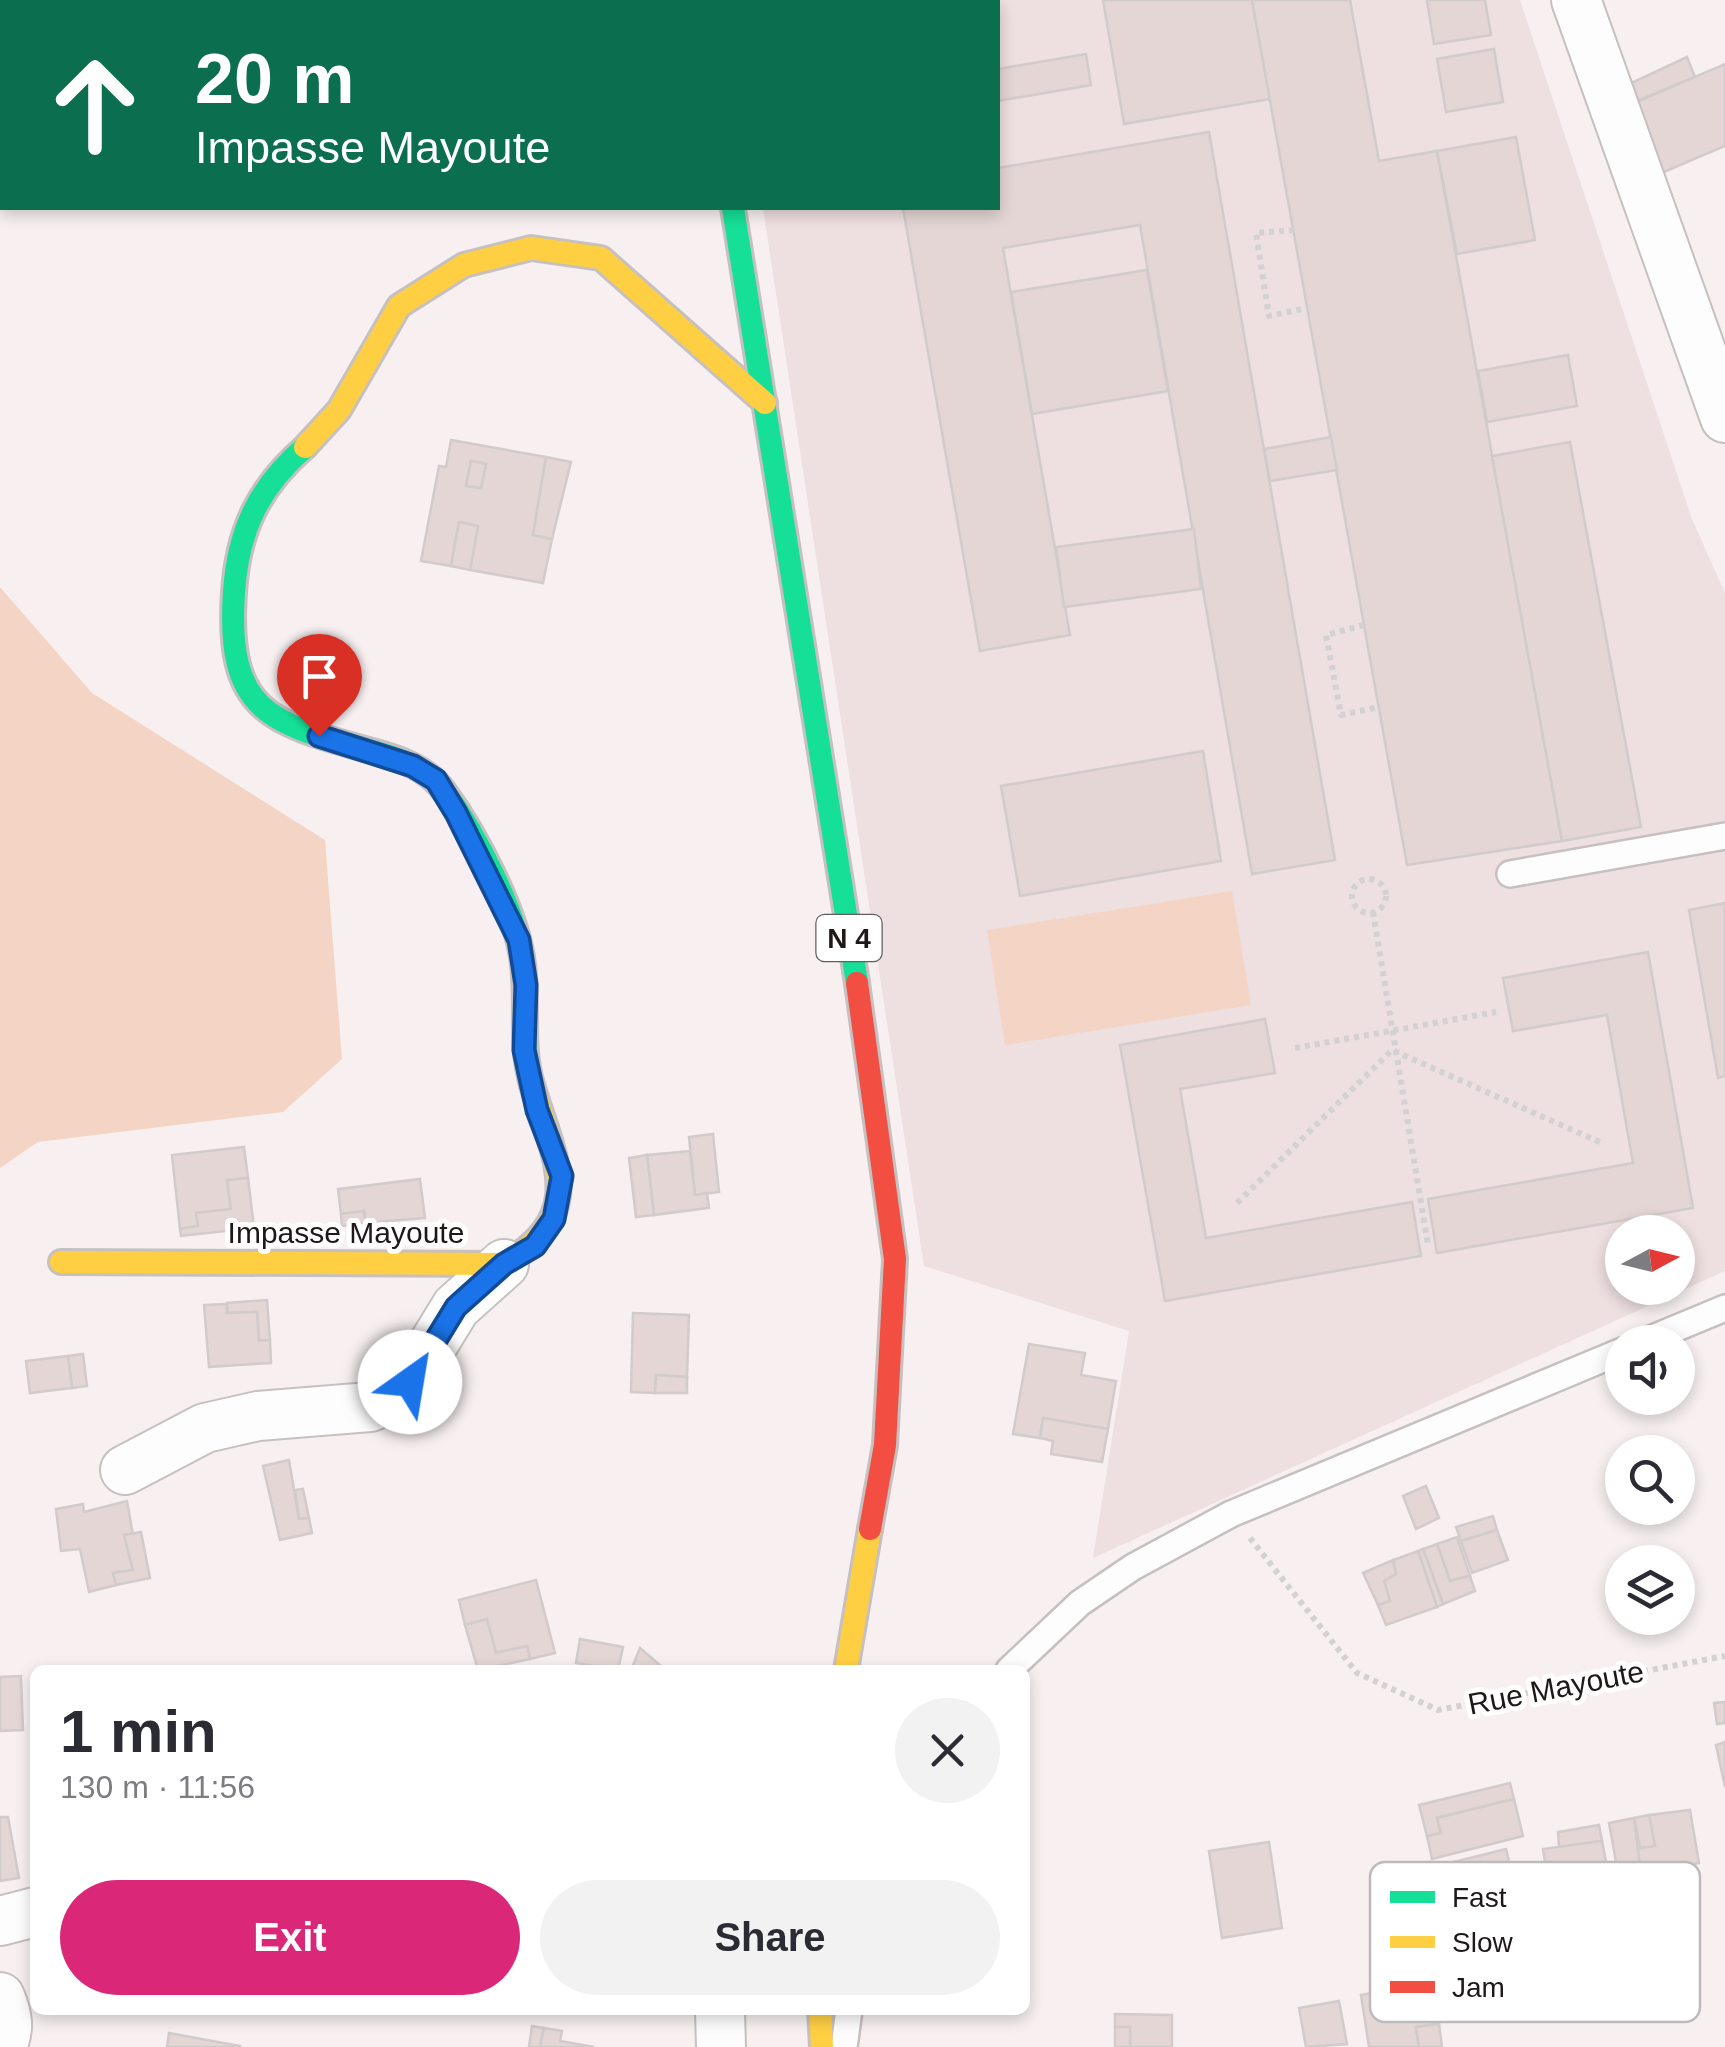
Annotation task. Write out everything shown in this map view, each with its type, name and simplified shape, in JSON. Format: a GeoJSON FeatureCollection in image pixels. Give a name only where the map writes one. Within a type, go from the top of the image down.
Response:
{"type":"FeatureCollection","features":[{"type":"Feature","properties":{"kind":"street"},"geometry":{"type":"LineString","coordinates":[[1576,0],[1720,389]]}},
{"type":"Feature","properties":{"kind":"street","name":"N 4"},"geometry":{"type":"LineString","coordinates":[[733,210],[883,1156],[894,1259],[884,1445],[847,1665]]}},
{"type":"Feature","properties":{"kind":"street","name":"Impasse Mayoute"},"geometry":{"type":"LineString","coordinates":[[61,1262],[504,1264],[535,1246],[554,1219],[562,1176],[537,1110],[524,1050],[526,985],[519,940],[436,780],[413,766],[287,726],[263,713],[239,676],[233,613],[244,527],[272,479],[328,426],[357,385],[394,311],[446,272],[482,257],[525,248],[573,248],[601,258],[766,402]]}},
{"type":"Feature","properties":{"kind":"street"},"geometry":{"type":"LineString","coordinates":[[125,1470],[205,1428],[258,1416],[370,1407],[393,1396],[410,1382],[456,1307],[504,1264]]}},
{"type":"Feature","properties":{"kind":"street"},"geometry":{"type":"LineString","coordinates":[[0,1920],[30,1913]]}},
{"type":"Feature","properties":{"kind":"street"},"geometry":{"type":"LineString","coordinates":[[0,1997],[8,2032],[2,2047]]}},
{"type":"Feature","properties":{"kind":"street"},"geometry":{"type":"LineString","coordinates":[[720,2015],[721,2047]]}},
{"type":"Feature","properties":{"kind":"street"},"geometry":{"type":"LineString","coordinates":[[820,2015],[822,2047]]}},
{"type":"Feature","properties":{"kind":"lane"},"geometry":{"type":"LineString","coordinates":[[1510,874],[1725,836]]}},
{"type":"Feature","properties":{"kind":"lane"},"geometry":{"type":"LineString","coordinates":[[1684,1325],[1725,1308]]}},
{"type":"Feature","properties":{"kind":"lane"},"geometry":{"type":"LineString","coordinates":[[1014,1665],[1080,1603],[1133,1567],[1231,1514],[1605,1358]]}},
{"type":"Feature","properties":{"kind":"lane"},"geometry":{"type":"LineString","coordinates":[[844,2047],[849,2015]]}},
{"type":"Feature","properties":{"kind":"path"},"geometry":{"type":"LineString","coordinates":[[1294,230],[1256,233],[1270,316],[1308,308]]}},
{"type":"Feature","properties":{"kind":"path"},"geometry":{"type":"LineString","coordinates":[[1364,624],[1326,634],[1341,715],[1379,707]]}},
{"type":"Feature","properties":{"kind":"path"},"geometry":{"type":"LineString","coordinates":[[1366,878],[1386,890],[1386,901],[1373,912],[1356,906],[1353,900],[1358,881],[1366,878]]}},
{"type":"Feature","properties":{"kind":"path"},"geometry":{"type":"LineString","coordinates":[[1373,912],[1392,1050],[1428,1245]]}},
{"type":"Feature","properties":{"kind":"path"},"geometry":{"type":"LineString","coordinates":[[1295,1048],[1496,1012]]}},
{"type":"Feature","properties":{"kind":"path"},"geometry":{"type":"LineString","coordinates":[[1392,1050],[1604,1144]]}},
{"type":"Feature","properties":{"kind":"path"},"geometry":{"type":"LineString","coordinates":[[1237,1204],[1392,1050]]}},
{"type":"Feature","properties":{"kind":"path","name":"Rue Mayoute"},"geometry":{"type":"LineString","coordinates":[[1231,1514],[1357,1672],[1438,1710],[1725,1656]]}},
{"type":"Feature","properties":{"kind":"shaded area"},"geometry":{"type":"Polygon","coordinates":[[[1000,0],[1520,0],[1692,519],[1725,593],[1725,1271],[1695,1285],[1695,1215],[1605,1215],[1605,1305],[1650,1305],[1093,1558],[1129,1331],[924,1266],[763,210],[1000,210],[1000,0]]]}},
{"type":"Feature","properties":{"kind":"shaded area"},"geometry":{"type":"Polygon","coordinates":[[[0,587],[92,693],[325,840],[342,1059],[283,1112],[38,1142],[0,1168],[0,587]]]}},
{"type":"Feature","properties":{"kind":"shaded area"},"geometry":{"type":"Polygon","coordinates":[[[1232,891],[1251,1005],[1005,1045],[987,930],[1232,891]]]}},
{"type":"Feature","properties":{"kind":"building"},"geometry":{"type":"Polygon","coordinates":[[[1103,0],[1252,0],[1270,99],[1124,124],[1103,0]]]}},
{"type":"Feature","properties":{"kind":"building"},"geometry":{"type":"Polygon","coordinates":[[[1252,0],[1350,0],[1379,161],[1437,151],[1562,841],[1407,865],[1252,0]]]}},
{"type":"Feature","properties":{"kind":"building"},"geometry":{"type":"Polygon","coordinates":[[[1427,0],[1485,0],[1491,35],[1434,44],[1427,0]]]}},
{"type":"Feature","properties":{"kind":"building"},"geometry":{"type":"Polygon","coordinates":[[[1494,49],[1503,102],[1446,112],[1437,59],[1494,49]]]}},
{"type":"Feature","properties":{"kind":"building"},"geometry":{"type":"Polygon","coordinates":[[[1086,54],[1091,85],[1000,101],[1000,69],[1086,54]]]}},
{"type":"Feature","properties":{"kind":"building"},"geometry":{"type":"Polygon","coordinates":[[[1687,57],[1695,77],[1637,101],[1629,84],[1687,57]]]}},
{"type":"Feature","properties":{"kind":"building"},"geometry":{"type":"Polygon","coordinates":[[[1725,64],[1725,146],[1652,177],[1623,108],[1725,64]]]}},
{"type":"Feature","properties":{"kind":"building"},"geometry":{"type":"Polygon","coordinates":[[[1209,132],[1335,860],[1252,874],[1140,225],[1003,248],[1070,635],[980,651],[903,210],[1000,210],[1000,168],[1209,132]]]}},
{"type":"Feature","properties":{"kind":"building"},"geometry":{"type":"Polygon","coordinates":[[[1516,137],[1535,240],[1457,254],[1437,151],[1516,137]]]}},
{"type":"Feature","properties":{"kind":"building"},"geometry":{"type":"Polygon","coordinates":[[[1147,270],[1168,391],[1032,414],[1011,292],[1147,270]]]}},
{"type":"Feature","properties":{"kind":"building"},"geometry":{"type":"Polygon","coordinates":[[[1568,355],[1577,406],[1487,422],[1478,371],[1568,355]]]}},
{"type":"Feature","properties":{"kind":"building"},"geometry":{"type":"Polygon","coordinates":[[[1331,437],[1337,470],[1270,481],[1264,449],[1331,437]]]}},
{"type":"Feature","properties":{"kind":"building"},"geometry":{"type":"Polygon","coordinates":[[[451,440],[546,457],[533,535],[552,539],[543,583],[470,570],[478,526],[459,522],[451,566],[421,561],[439,466],[446,467],[451,440]],[[471,461],[466,486],[481,488],[486,464],[471,461]]]}},
{"type":"Feature","properties":{"kind":"building"},"geometry":{"type":"Polygon","coordinates":[[[1570,442],[1641,827],[1562,841],[1492,456],[1570,442]]]}},
{"type":"Feature","properties":{"kind":"building"},"geometry":{"type":"Polygon","coordinates":[[[546,457],[571,462],[552,539],[533,535],[546,457]]]}},
{"type":"Feature","properties":{"kind":"building"},"geometry":{"type":"Polygon","coordinates":[[[471,461],[486,464],[481,488],[466,486],[471,461]]]}},
{"type":"Feature","properties":{"kind":"building"},"geometry":{"type":"Polygon","coordinates":[[[459,522],[478,526],[470,570],[451,566],[459,522]]]}},
{"type":"Feature","properties":{"kind":"building"},"geometry":{"type":"Polygon","coordinates":[[[1194,529],[1201,589],[1064,607],[1056,547],[1194,529]]]}},
{"type":"Feature","properties":{"kind":"building"},"geometry":{"type":"Polygon","coordinates":[[[1203,751],[1221,861],[1020,896],[1001,786],[1203,751]]]}},
{"type":"Feature","properties":{"kind":"building"},"geometry":{"type":"Polygon","coordinates":[[[1725,903],[1725,1076],[1718,1078],[1689,910],[1725,903]]]}},
{"type":"Feature","properties":{"kind":"building"},"geometry":{"type":"Polygon","coordinates":[[[1648,952],[1693,1208],[1653,1215],[1605,1215],[1605,1223],[1437,1253],[1428,1199],[1633,1163],[1607,1015],[1513,1031],[1503,978],[1648,952]]]}},
{"type":"Feature","properties":{"kind":"building"},"geometry":{"type":"Polygon","coordinates":[[[1265,1019],[1275,1073],[1180,1089],[1206,1238],[1412,1202],[1421,1256],[1165,1301],[1120,1045],[1265,1019]]]}},
{"type":"Feature","properties":{"kind":"building"},"geometry":{"type":"Polygon","coordinates":[[[713,1134],[719,1192],[695,1195],[689,1137],[713,1134]]]}},
{"type":"Feature","properties":{"kind":"building"},"geometry":{"type":"Polygon","coordinates":[[[244,1147],[248,1178],[227,1180],[231,1209],[196,1213],[198,1226],[180,1229],[172,1155],[244,1147]]]}},
{"type":"Feature","properties":{"kind":"building"},"geometry":{"type":"Polygon","coordinates":[[[690,1151],[695,1195],[707,1193],[709,1208],[654,1215],[647,1155],[690,1151]]]}},
{"type":"Feature","properties":{"kind":"building"},"geometry":{"type":"Polygon","coordinates":[[[647,1155],[654,1215],[636,1217],[629,1158],[647,1155]]]}},
{"type":"Feature","properties":{"kind":"building"},"geometry":{"type":"Polygon","coordinates":[[[248,1178],[254,1228],[181,1236],[180,1229],[198,1226],[196,1213],[231,1209],[227,1180],[248,1178]]]}},
{"type":"Feature","properties":{"kind":"building"},"geometry":{"type":"Polygon","coordinates":[[[420,1179],[425,1218],[365,1223],[364,1211],[341,1214],[338,1189],[420,1179]]]}},
{"type":"Feature","properties":{"kind":"building"},"geometry":{"type":"Polygon","coordinates":[[[364,1211],[365,1223],[342,1226],[341,1214],[364,1211]]]}},
{"type":"Feature","properties":{"kind":"building"},"geometry":{"type":"Polygon","coordinates":[[[267,1300],[270,1340],[259,1341],[257,1312],[228,1313],[227,1303],[267,1300]]]}},
{"type":"Feature","properties":{"kind":"building"},"geometry":{"type":"Polygon","coordinates":[[[227,1304],[227,1313],[257,1312],[259,1341],[270,1340],[271,1363],[209,1367],[204,1305],[227,1304]]]}},
{"type":"Feature","properties":{"kind":"building"},"geometry":{"type":"Polygon","coordinates":[[[633,1313],[689,1315],[687,1377],[656,1375],[655,1393],[631,1392],[633,1313]]]}},
{"type":"Feature","properties":{"kind":"building"},"geometry":{"type":"Polygon","coordinates":[[[1029,1344],[1085,1353],[1081,1375],[1116,1381],[1108,1429],[1043,1418],[1040,1438],[1013,1434],[1029,1344]]]}},
{"type":"Feature","properties":{"kind":"building"},"geometry":{"type":"Polygon","coordinates":[[[83,1354],[87,1386],[72,1388],[68,1356],[83,1354]]]}},
{"type":"Feature","properties":{"kind":"building"},"geometry":{"type":"Polygon","coordinates":[[[68,1356],[72,1388],[30,1393],[26,1361],[68,1356]]]}},
{"type":"Feature","properties":{"kind":"building"},"geometry":{"type":"Polygon","coordinates":[[[656,1375],[687,1377],[687,1393],[655,1393],[656,1375]]]}},
{"type":"Feature","properties":{"kind":"building"},"geometry":{"type":"Polygon","coordinates":[[[1043,1418],[1108,1429],[1102,1462],[1051,1454],[1053,1441],[1040,1438],[1043,1418]]]}},
{"type":"Feature","properties":{"kind":"building"},"geometry":{"type":"Polygon","coordinates":[[[289,1460],[299,1519],[309,1518],[312,1533],[280,1540],[263,1466],[289,1460]]]}},
{"type":"Feature","properties":{"kind":"building"},"geometry":{"type":"Polygon","coordinates":[[[1426,1486],[1439,1518],[1416,1529],[1403,1496],[1426,1486]]]}},
{"type":"Feature","properties":{"kind":"building"},"geometry":{"type":"Polygon","coordinates":[[[303,1489],[309,1518],[299,1519],[295,1490],[303,1489]]]}},
{"type":"Feature","properties":{"kind":"building"},"geometry":{"type":"Polygon","coordinates":[[[127,1501],[133,1535],[124,1535],[133,1570],[113,1573],[116,1585],[89,1592],[80,1549],[61,1551],[56,1509],[83,1504],[84,1512],[127,1501]]]}},
{"type":"Feature","properties":{"kind":"building"},"geometry":{"type":"Polygon","coordinates":[[[1493,1516],[1497,1530],[1461,1541],[1456,1527],[1493,1516]]]}},
{"type":"Feature","properties":{"kind":"building"},"geometry":{"type":"Polygon","coordinates":[[[1497,1530],[1508,1560],[1472,1573],[1461,1541],[1497,1530]]]}},
{"type":"Feature","properties":{"kind":"building"},"geometry":{"type":"Polygon","coordinates":[[[141,1532],[150,1578],[116,1585],[113,1573],[133,1570],[124,1535],[141,1532]]]}},
{"type":"Feature","properties":{"kind":"building"},"geometry":{"type":"Polygon","coordinates":[[[1457,1537],[1470,1576],[1450,1581],[1437,1544],[1457,1537]]]}},
{"type":"Feature","properties":{"kind":"building"},"geometry":{"type":"Polygon","coordinates":[[[1437,1544],[1450,1581],[1470,1576],[1475,1591],[1443,1604],[1423,1549],[1437,1544]]]}},
{"type":"Feature","properties":{"kind":"building"},"geometry":{"type":"Polygon","coordinates":[[[1423,1549],[1443,1604],[1437,1607],[1418,1551],[1423,1549]]]}},
{"type":"Feature","properties":{"kind":"building"},"geometry":{"type":"Polygon","coordinates":[[[1418,1551],[1437,1607],[1386,1625],[1378,1605],[1390,1601],[1384,1581],[1396,1574],[1393,1560],[1418,1551]]]}},
{"type":"Feature","properties":{"kind":"building"},"geometry":{"type":"Polygon","coordinates":[[[1393,1560],[1396,1574],[1384,1581],[1390,1601],[1378,1605],[1363,1573],[1393,1560]]]}},
{"type":"Feature","properties":{"kind":"building"},"geometry":{"type":"Polygon","coordinates":[[[536,1580],[555,1653],[530,1659],[527,1646],[496,1653],[487,1619],[465,1625],[459,1600],[536,1580]]]}},
{"type":"Feature","properties":{"kind":"building"},"geometry":{"type":"Polygon","coordinates":[[[487,1619],[496,1653],[527,1646],[530,1659],[477,1665],[465,1625],[487,1619]]]}},
{"type":"Feature","properties":{"kind":"building"},"geometry":{"type":"Polygon","coordinates":[[[580,1639],[623,1647],[619,1665],[576,1663],[580,1639]]]}},
{"type":"Feature","properties":{"kind":"building"},"geometry":{"type":"Polygon","coordinates":[[[640,1648],[660,1665],[633,1665],[640,1648]]]}},
{"type":"Feature","properties":{"kind":"building"},"geometry":{"type":"Polygon","coordinates":[[[21,1676],[23,1730],[0,1731],[0,1677],[21,1676]]]}},
{"type":"Feature","properties":{"kind":"building"},"geometry":{"type":"Polygon","coordinates":[[[1725,1702],[1725,1723],[1717,1724],[1714,1703],[1725,1702]]]}},
{"type":"Feature","properties":{"kind":"building"},"geometry":{"type":"Polygon","coordinates":[[[1725,1742],[1725,1787],[1716,1745],[1725,1742]]]}},
{"type":"Feature","properties":{"kind":"building"},"geometry":{"type":"Polygon","coordinates":[[[1510,1783],[1514,1799],[1437,1818],[1441,1833],[1427,1836],[1419,1805],[1510,1783]]]}},
{"type":"Feature","properties":{"kind":"building"},"geometry":{"type":"Polygon","coordinates":[[[1514,1799],[1523,1836],[1432,1859],[1427,1836],[1441,1833],[1437,1818],[1514,1799]]]}},
{"type":"Feature","properties":{"kind":"building"},"geometry":{"type":"Polygon","coordinates":[[[1690,1810],[1699,1862],[1639,1862],[1637,1848],[1655,1846],[1649,1815],[1690,1810]]]}},
{"type":"Feature","properties":{"kind":"building"},"geometry":{"type":"Polygon","coordinates":[[[1649,1815],[1655,1846],[1640,1848],[1634,1818],[1649,1815]]]}},
{"type":"Feature","properties":{"kind":"building"},"geometry":{"type":"Polygon","coordinates":[[[0,1817],[8,1817],[19,1878],[0,1881],[0,1817]]]}},
{"type":"Feature","properties":{"kind":"building"},"geometry":{"type":"Polygon","coordinates":[[[1634,1818],[1640,1862],[1616,1862],[1609,1823],[1634,1818]]]}},
{"type":"Feature","properties":{"kind":"building"},"geometry":{"type":"Polygon","coordinates":[[[1599,1825],[1602,1841],[1559,1847],[1558,1832],[1599,1825]]]}},
{"type":"Feature","properties":{"kind":"building"},"geometry":{"type":"Polygon","coordinates":[[[1602,1841],[1606,1862],[1545,1862],[1543,1849],[1602,1841]]]}},
{"type":"Feature","properties":{"kind":"building"},"geometry":{"type":"Polygon","coordinates":[[[1269,1842],[1282,1928],[1222,1938],[1209,1851],[1269,1842]]]}},
{"type":"Feature","properties":{"kind":"building"},"geometry":{"type":"Polygon","coordinates":[[[1506,1849],[1509,1862],[1454,1862],[1506,1849]]]}},
{"type":"Feature","properties":{"kind":"building"},"geometry":{"type":"Polygon","coordinates":[[[1370,1993],[1370,2022],[1439,2024],[1416,2027],[1419,2047],[1369,2047],[1361,1995],[1370,1993]]]}},
{"type":"Feature","properties":{"kind":"building"},"geometry":{"type":"Polygon","coordinates":[[[1339,2001],[1347,2044],[1306,2047],[1299,2008],[1339,2001]]]}},
{"type":"Feature","properties":{"kind":"building"},"geometry":{"type":"Polygon","coordinates":[[[1115,2014],[1172,2015],[1172,2047],[1130,2047],[1130,2027],[1115,2027],[1115,2014]]]}},
{"type":"Feature","properties":{"kind":"building"},"geometry":{"type":"Polygon","coordinates":[[[1439,2024],[1442,2047],[1419,2047],[1416,2027],[1439,2024]]]}},
{"type":"Feature","properties":{"kind":"building"},"geometry":{"type":"Polygon","coordinates":[[[532,2026],[544,2028],[540,2047],[529,2047],[532,2026]]]}},
{"type":"Feature","properties":{"kind":"building"},"geometry":{"type":"Polygon","coordinates":[[[1115,2027],[1130,2027],[1130,2047],[1115,2047],[1115,2027]]]}},
{"type":"Feature","properties":{"kind":"building"},"geometry":{"type":"Polygon","coordinates":[[[544,2028],[562,2031],[560,2041],[594,2047],[540,2047],[544,2028]]]}},
{"type":"Feature","properties":{"kind":"building"},"geometry":{"type":"Polygon","coordinates":[[[169,2033],[240,2046],[240,2047],[167,2047],[169,2033]]]}},
{"type":"Feature","properties":{"kind":"traffic: fast"},"geometry":{"type":"LineString","coordinates":[[733,210],[857,983]]}},
{"type":"Feature","properties":{"kind":"traffic: fast"},"geometry":{"type":"LineString","coordinates":[[305,447],[263,494],[246,529],[234,592],[233,632],[238,664],[247,688],[261,706],[281,720],[402,761],[421,770],[444,791],[481,850],[504,897],[519,943],[526,1055],[532,1085]]}},
{"type":"Feature","properties":{"kind":"traffic: slow"},"geometry":{"type":"LineString","coordinates":[[305,447],[339,410],[399,306],[464,265],[531,248],[601,258],[765,403]]}},
{"type":"Feature","properties":{"kind":"traffic: slow"},"geometry":{"type":"LineString","coordinates":[[61,1262],[504,1264],[531,1245],[547,1226],[556,1205],[556,1162],[532,1085]]}},
{"type":"Feature","properties":{"kind":"traffic: slow"},"geometry":{"type":"LineString","coordinates":[[847,1665],[870,1529]]}},
{"type":"Feature","properties":{"kind":"traffic: slow"},"geometry":{"type":"LineString","coordinates":[[820,2015],[822,2047]]}},
{"type":"Feature","properties":{"kind":"traffic: jam"},"geometry":{"type":"LineString","coordinates":[[857,983],[895,1259],[885,1445],[870,1529]]}},
{"type":"Feature","properties":{"kind":"route"},"geometry":{"type":"LineString","coordinates":[[319,736],[413,766],[436,780],[456,813],[519,940],[526,985],[524,1050],[537,1110],[562,1176],[554,1219],[535,1246],[504,1264],[456,1307],[410,1382]]}}]}
